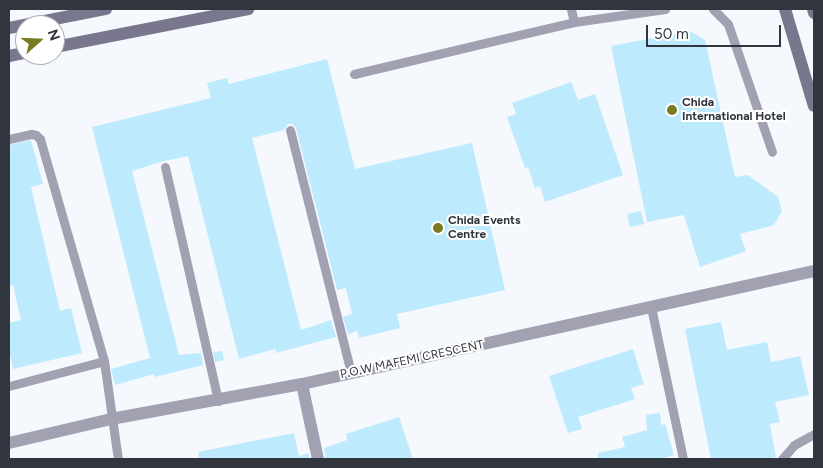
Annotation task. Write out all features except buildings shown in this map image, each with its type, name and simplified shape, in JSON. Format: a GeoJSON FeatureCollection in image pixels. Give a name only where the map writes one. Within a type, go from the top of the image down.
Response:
{"type":"FeatureCollection","features":[{"type":"Feature","properties":{"kind":"street"},"geometry":{"type":"LineString","coordinates":[[9,28],[106,9]]}},
{"type":"Feature","properties":{"kind":"street"},"geometry":{"type":"LineString","coordinates":[[65,45],[248,9]]}},
{"type":"Feature","properties":{"kind":"street"},"geometry":{"type":"LineString","coordinates":[[785,9],[814,106]]}},
{"type":"Feature","properties":{"kind":"street"},"geometry":{"type":"LineString","coordinates":[[813,9],[814,13]]}},
{"type":"Feature","properties":{"kind":"street","name":"P.O.W MAFEMI CRESCENT"},"geometry":{"type":"LineString","coordinates":[[9,443],[111,419],[218,401],[302,384],[814,271]]}},
{"type":"Feature","properties":{"kind":"street"},"geometry":{"type":"LineString","coordinates":[[302,384],[318,459]]}},
{"type":"Feature","properties":{"kind":"lane"},"geometry":{"type":"LineString","coordinates":[[571,9],[574,22]]}},
{"type":"Feature","properties":{"kind":"lane"},"geometry":{"type":"LineString","coordinates":[[354,74],[574,22],[665,9]]}},
{"type":"Feature","properties":{"kind":"lane"},"geometry":{"type":"LineString","coordinates":[[713,9],[728,24],[772,152]]}},
{"type":"Feature","properties":{"kind":"lane"},"geometry":{"type":"LineString","coordinates":[[290,130],[351,373]]}},
{"type":"Feature","properties":{"kind":"lane"},"geometry":{"type":"LineString","coordinates":[[9,139],[31,134],[36,135],[40,139],[104,361],[109,382],[111,419],[118,459]]}},
{"type":"Feature","properties":{"kind":"lane"},"geometry":{"type":"LineString","coordinates":[[165,167],[218,401]]}},
{"type":"Feature","properties":{"kind":"lane"},"geometry":{"type":"LineString","coordinates":[[650,307],[683,459]]}},
{"type":"Feature","properties":{"kind":"lane"},"geometry":{"type":"LineString","coordinates":[[9,386],[104,361]]}},
{"type":"Feature","properties":{"kind":"lane"},"geometry":{"type":"LineString","coordinates":[[782,459],[794,445],[814,434]]}},
{"type":"Feature","properties":{"kind":"place","name":"Chida International Hotel"},"geometry":{"type":"Point","coordinates":[672,110]}},
{"type":"Feature","properties":{"kind":"place","name":"Chida Events Centre"},"geometry":{"type":"Point","coordinates":[438,228]}}]}
